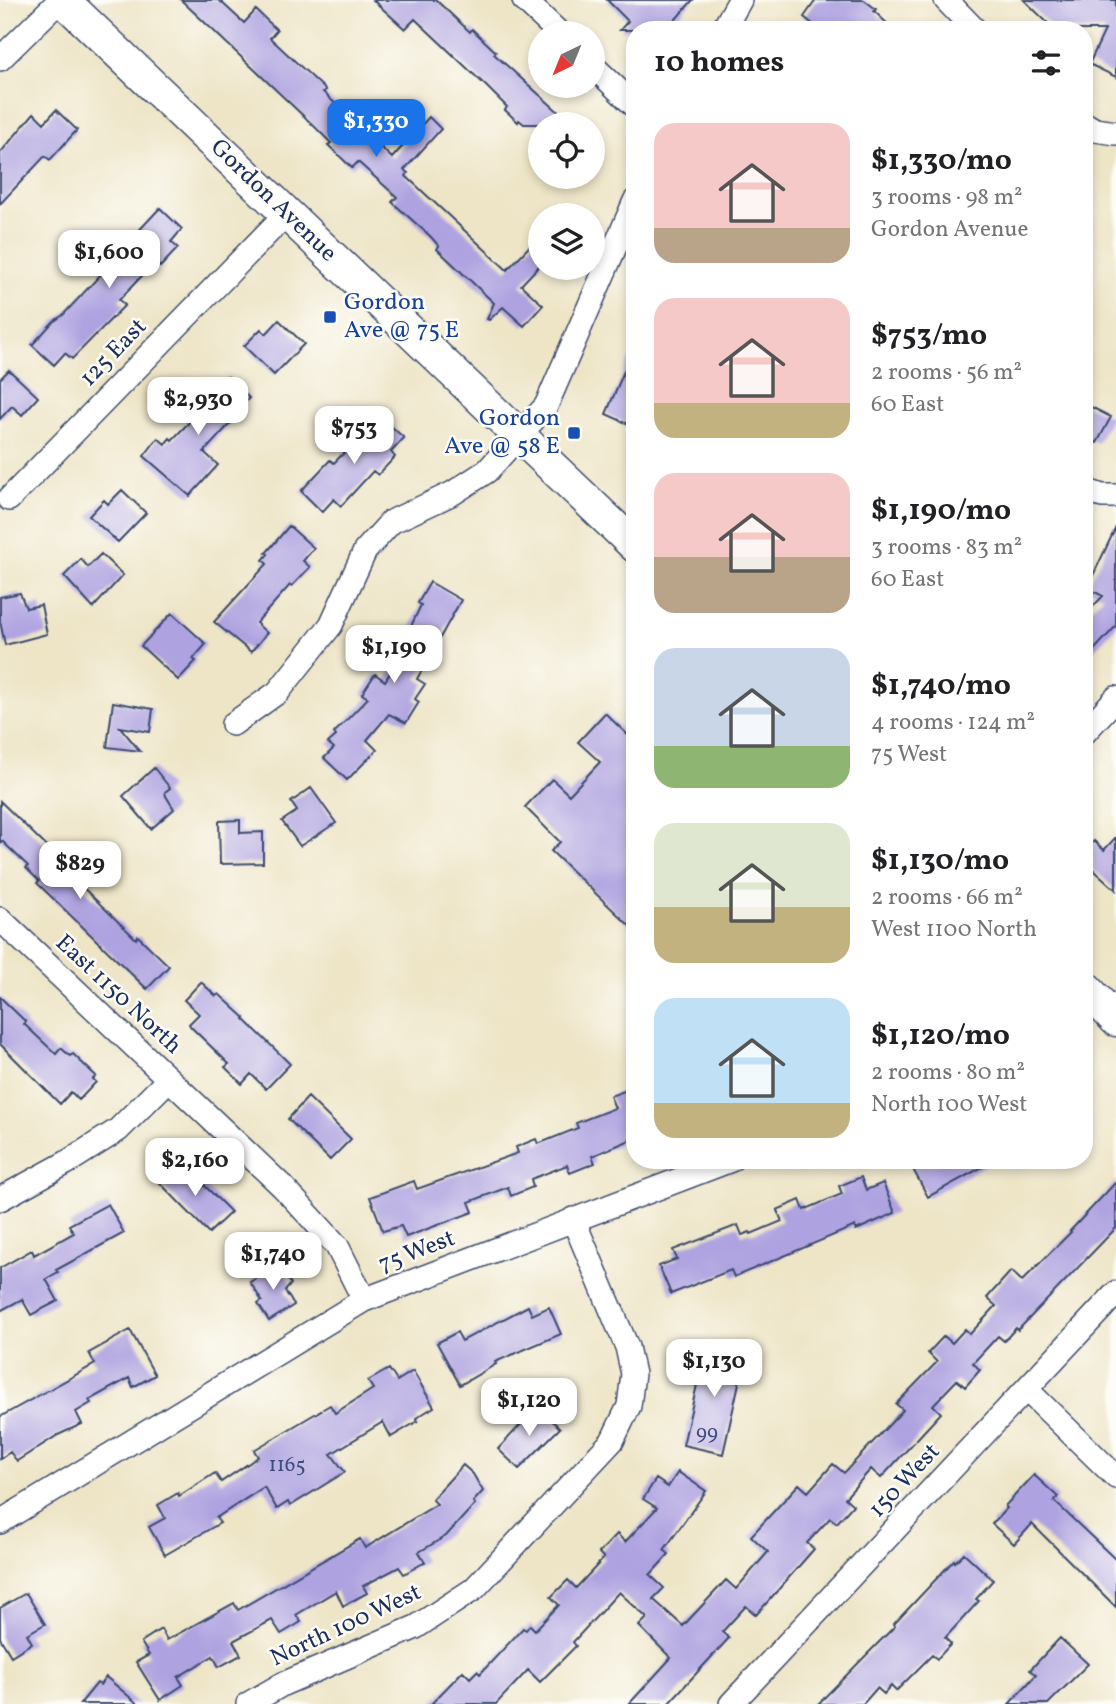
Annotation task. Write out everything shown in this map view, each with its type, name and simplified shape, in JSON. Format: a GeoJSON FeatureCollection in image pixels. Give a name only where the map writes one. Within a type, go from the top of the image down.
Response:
{"type":"FeatureCollection","features":[{"type":"Feature","properties":{"kind":"main road","name":"Gordon Avenue"},"geometry":{"type":"LineString","coordinates":[[61,0],[626,537]]}},
{"type":"Feature","properties":{"kind":"main road"},"geometry":{"type":"LineString","coordinates":[[1093,996],[1116,1020]]}},
{"type":"Feature","properties":{"kind":"street"},"geometry":{"type":"LineString","coordinates":[[0,59],[61,0]]}},
{"type":"Feature","properties":{"kind":"street"},"geometry":{"type":"LineString","coordinates":[[524,0],[546,21]]}},
{"type":"Feature","properties":{"kind":"street"},"geometry":{"type":"LineString","coordinates":[[728,21],[740,0]]}},
{"type":"Feature","properties":{"kind":"street"},"geometry":{"type":"LineString","coordinates":[[946,0],[966,21]]}},
{"type":"Feature","properties":{"kind":"street"},"geometry":{"type":"LineString","coordinates":[[606,78],[626,97]]}},
{"type":"Feature","properties":{"kind":"street"},"geometry":{"type":"LineString","coordinates":[[1093,129],[1116,134]]}},
{"type":"Feature","properties":{"kind":"street","name":"125 East"},"geometry":{"type":"LineString","coordinates":[[9,499],[286,214]]}},
{"type":"Feature","properties":{"kind":"street"},"geometry":{"type":"LineString","coordinates":[[233,724],[278,692],[331,625],[365,551],[391,522],[453,493],[487,471],[546,406],[626,222]]}},
{"type":"Feature","properties":{"kind":"street"},"geometry":{"type":"LineString","coordinates":[[1093,493],[1116,496]]}},
{"type":"Feature","properties":{"kind":"street"},"geometry":{"type":"LineString","coordinates":[[1093,723],[1116,698]]}},
{"type":"Feature","properties":{"kind":"street","name":"East 1150 North"},"geometry":{"type":"LineString","coordinates":[[0,919],[283,1187],[337,1246],[364,1300]]}},
{"type":"Feature","properties":{"kind":"street"},"geometry":{"type":"LineString","coordinates":[[0,1199],[66,1164],[118,1130],[169,1079]]}},
{"type":"Feature","properties":{"kind":"street","name":"75 West"},"geometry":{"type":"LineString","coordinates":[[0,1522],[364,1300],[707,1169]]}},
{"type":"Feature","properties":{"kind":"street","name":"North 100 West"},"geometry":{"type":"LineString","coordinates":[[248,1704],[283,1684],[416,1627],[474,1589],[612,1441],[629,1406],[633,1374],[627,1347],[573,1219]]}},
{"type":"Feature","properties":{"kind":"street","name":"150 West"},"geometry":{"type":"LineString","coordinates":[[731,1704],[1116,1293]]}},
{"type":"Feature","properties":{"kind":"street"},"geometry":{"type":"LineString","coordinates":[[1026,1389],[1116,1477]]}},
{"type":"Feature","properties":{"kind":"building"},"geometry":{"type":"Polygon","coordinates":[[[181,0],[219,0],[244,23],[256,10],[277,30],[270,38],[326,90],[323,92],[392,158],[429,117],[441,129],[404,170],[408,173],[406,176],[507,270],[528,248],[528,278],[521,285],[543,305],[524,326],[503,307],[487,319],[494,303],[437,249],[439,246],[430,236],[392,202],[397,197],[358,162],[352,168],[328,145],[331,143],[181,0]]]}},
{"type":"Feature","properties":{"kind":"building"},"geometry":{"type":"Polygon","coordinates":[[[373,0],[436,0],[470,32],[472,29],[496,52],[494,54],[528,85],[528,98],[543,98],[559,112],[528,112],[528,124],[519,120],[518,122],[486,86],[415,19],[405,29],[373,0]]]}},
{"type":"Feature","properties":{"kind":"building"},"geometry":{"type":"Polygon","coordinates":[[[607,0],[693,0],[674,21],[628,21],[607,0]]]}},
{"type":"Feature","properties":{"kind":"building"},"geometry":{"type":"Polygon","coordinates":[[[816,0],[864,0],[876,9],[874,11],[885,21],[809,21],[804,17],[816,0]]]}},
{"type":"Feature","properties":{"kind":"building"},"geometry":{"type":"Polygon","coordinates":[[[1024,0],[1116,0],[1116,77],[1093,66],[1093,56],[1105,30],[1093,30],[1093,21],[1046,21],[1024,0]]]}},
{"type":"Feature","properties":{"kind":"building"},"geometry":{"type":"Polygon","coordinates":[[[56,110],[77,130],[50,160],[45,156],[0,204],[0,153],[34,113],[44,123],[56,110]]]}},
{"type":"Feature","properties":{"kind":"building"},"geometry":{"type":"Polygon","coordinates":[[[160,208],[182,229],[171,242],[178,248],[160,267],[155,262],[119,300],[125,305],[72,359],[65,353],[54,365],[32,345],[63,315],[160,208]]]}},
{"type":"Feature","properties":{"kind":"building"},"geometry":{"type":"Polygon","coordinates":[[[279,320],[304,344],[274,375],[244,346],[261,329],[266,334],[279,320]]]}},
{"type":"Feature","properties":{"kind":"building"},"geometry":{"type":"Polygon","coordinates":[[[626,366],[626,423],[606,414],[626,366]]]}},
{"type":"Feature","properties":{"kind":"building"},"geometry":{"type":"Polygon","coordinates":[[[9,370],[38,397],[22,415],[12,406],[0,419],[0,379],[9,370]]]}},
{"type":"Feature","properties":{"kind":"building"},"geometry":{"type":"Polygon","coordinates":[[[228,377],[249,398],[238,415],[204,452],[218,465],[190,496],[144,456],[158,438],[165,444],[170,438],[172,440],[199,412],[190,403],[207,384],[213,389],[218,388],[228,377]]]}},
{"type":"Feature","properties":{"kind":"building"},"geometry":{"type":"Polygon","coordinates":[[[1093,408],[1111,417],[1097,443],[1093,441],[1093,408]]]}},
{"type":"Feature","properties":{"kind":"building"},"geometry":{"type":"Polygon","coordinates":[[[380,416],[404,438],[391,452],[395,457],[378,475],[373,471],[341,506],[334,499],[322,512],[301,491],[330,460],[334,463],[380,416]]]}},
{"type":"Feature","properties":{"kind":"building"},"geometry":{"type":"Polygon","coordinates":[[[122,490],[146,513],[118,542],[89,516],[104,500],[108,504],[122,490]]]}},
{"type":"Feature","properties":{"kind":"building"},"geometry":{"type":"Polygon","coordinates":[[[289,526],[314,548],[303,561],[310,567],[256,623],[267,633],[251,652],[214,622],[267,564],[263,560],[268,554],[266,553],[289,526]]]}},
{"type":"Feature","properties":{"kind":"building"},"geometry":{"type":"Polygon","coordinates":[[[1116,527],[1116,626],[1093,651],[1093,607],[1103,596],[1093,591],[1093,575],[1116,527]]]}},
{"type":"Feature","properties":{"kind":"building"},"geometry":{"type":"Polygon","coordinates":[[[101,554],[123,575],[93,608],[64,576],[81,559],[88,567],[101,554]]]}},
{"type":"Feature","properties":{"kind":"building"},"geometry":{"type":"Polygon","coordinates":[[[430,582],[461,600],[417,679],[425,684],[415,699],[419,702],[406,723],[389,714],[367,740],[377,750],[347,780],[324,758],[334,748],[328,743],[336,736],[334,733],[368,698],[362,694],[375,674],[385,681],[409,643],[404,641],[421,605],[418,603],[430,582]]]}},
{"type":"Feature","properties":{"kind":"building"},"geometry":{"type":"Polygon","coordinates":[[[20,593],[26,608],[41,605],[47,634],[5,645],[0,621],[0,597],[20,593]]]}},
{"type":"Feature","properties":{"kind":"building"},"geometry":{"type":"Polygon","coordinates":[[[172,613],[206,644],[193,659],[196,661],[178,680],[141,646],[172,613]]]}},
{"type":"Feature","properties":{"kind":"building"},"geometry":{"type":"Polygon","coordinates":[[[113,702],[153,709],[150,732],[120,727],[140,751],[107,747],[113,702]]]}},
{"type":"Feature","properties":{"kind":"building"},"geometry":{"type":"Polygon","coordinates":[[[605,713],[626,733],[626,922],[551,851],[560,842],[525,807],[552,779],[569,795],[600,762],[578,742],[605,713]]]}},
{"type":"Feature","properties":{"kind":"building"},"geometry":{"type":"Polygon","coordinates":[[[154,768],[170,788],[165,792],[174,809],[151,829],[123,796],[154,768]]]}},
{"type":"Feature","properties":{"kind":"building"},"geometry":{"type":"Polygon","coordinates":[[[311,788],[336,823],[300,846],[282,821],[297,811],[291,802],[311,788]]]}},
{"type":"Feature","properties":{"kind":"building"},"geometry":{"type":"Polygon","coordinates":[[[0,801],[74,873],[71,876],[136,939],[138,936],[169,966],[147,989],[37,883],[39,881],[26,868],[28,866],[2,841],[0,843],[0,801]]]}},
{"type":"Feature","properties":{"kind":"building"},"geometry":{"type":"Polygon","coordinates":[[[240,820],[240,833],[263,832],[263,863],[220,864],[219,821],[240,820]]]}},
{"type":"Feature","properties":{"kind":"building"},"geometry":{"type":"Polygon","coordinates":[[[1116,837],[1116,890],[1093,869],[1093,842],[1104,850],[1116,837]]]}},
{"type":"Feature","properties":{"kind":"building"},"geometry":{"type":"Polygon","coordinates":[[[201,982],[216,996],[219,994],[290,1064],[266,1089],[251,1074],[242,1084],[225,1067],[229,1064],[189,1024],[199,1014],[184,1000],[201,982]]]}},
{"type":"Feature","properties":{"kind":"building"},"geometry":{"type":"Polygon","coordinates":[[[0,997],[56,1054],[61,1048],[70,1056],[73,1054],[96,1076],[93,1079],[96,1082],[79,1100],[71,1092],[60,1104],[0,1044],[0,997]]]}},
{"type":"Feature","properties":{"kind":"building"},"geometry":{"type":"Polygon","coordinates":[[[626,1090],[626,1142],[592,1156],[595,1163],[570,1173],[567,1165],[531,1179],[533,1187],[511,1196],[508,1187],[469,1202],[473,1212],[406,1237],[401,1226],[383,1231],[370,1197],[414,1181],[417,1189],[518,1153],[516,1147],[536,1139],[538,1144],[578,1128],[576,1123],[615,1108],[610,1096],[626,1090]]]}},
{"type":"Feature","properties":{"kind":"building"},"geometry":{"type":"Polygon","coordinates":[[[308,1097],[351,1139],[330,1160],[288,1119],[308,1097]]]}},
{"type":"Feature","properties":{"kind":"building"},"geometry":{"type":"Polygon","coordinates":[[[181,1162],[231,1212],[209,1233],[160,1183],[181,1162]]]}},
{"type":"Feature","properties":{"kind":"building"},"geometry":{"type":"Polygon","coordinates":[[[913,1169],[979,1169],[928,1197],[913,1169]]]}},
{"type":"Feature","properties":{"kind":"building"},"geometry":{"type":"Polygon","coordinates":[[[861,1177],[866,1190],[883,1183],[895,1213],[856,1230],[855,1226],[734,1277],[731,1270],[671,1294],[659,1266],[677,1259],[673,1250],[738,1225],[742,1235],[751,1234],[782,1221],[777,1210],[800,1200],[804,1210],[842,1194],[839,1186],[861,1177]]]}},
{"type":"Feature","properties":{"kind":"building"},"geometry":{"type":"Polygon","coordinates":[[[1116,1182],[1116,1228],[1018,1330],[1016,1328],[1004,1341],[998,1336],[973,1363],[980,1370],[965,1387],[957,1380],[933,1405],[941,1413],[881,1478],[871,1469],[845,1498],[853,1505],[837,1523],[830,1518],[807,1543],[814,1549],[756,1615],[746,1606],[722,1632],[729,1638],[668,1704],[629,1704],[671,1658],[639,1626],[647,1618],[619,1592],[573,1642],[576,1646],[540,1682],[528,1670],[496,1704],[431,1704],[463,1671],[470,1678],[477,1671],[480,1674],[523,1628],[526,1630],[530,1625],[535,1630],[559,1605],[551,1597],[568,1580],[576,1588],[604,1558],[599,1553],[617,1534],[625,1542],[657,1508],[643,1499],[656,1479],[668,1487],[678,1472],[706,1491],[664,1550],[669,1554],[650,1575],[664,1588],[653,1599],[683,1626],[726,1580],[736,1589],[768,1552],[751,1536],[799,1484],[808,1492],[833,1464],[844,1473],[903,1410],[896,1404],[937,1362],[928,1353],[944,1336],[952,1343],[965,1329],[970,1334],[996,1306],[987,1298],[1011,1271],[1022,1281],[1116,1182]]]}},
{"type":"Feature","properties":{"kind":"building"},"geometry":{"type":"Polygon","coordinates":[[[108,1204],[124,1233],[56,1270],[58,1272],[46,1279],[58,1301],[31,1315],[22,1299],[0,1311],[0,1268],[32,1250],[34,1255],[74,1233],[69,1225],[108,1204]]]}},
{"type":"Feature","properties":{"kind":"building"},"geometry":{"type":"Polygon","coordinates":[[[279,1264],[291,1284],[285,1291],[294,1305],[269,1321],[258,1304],[262,1301],[250,1282],[279,1264]]]}},
{"type":"Feature","properties":{"kind":"building"},"geometry":{"type":"Polygon","coordinates":[[[528,1306],[532,1315],[549,1307],[561,1334],[495,1362],[496,1364],[460,1385],[437,1343],[457,1332],[462,1341],[528,1306]]]}},
{"type":"Feature","properties":{"kind":"building"},"geometry":{"type":"Polygon","coordinates":[[[130,1330],[155,1375],[133,1387],[129,1378],[89,1400],[91,1403],[76,1412],[82,1424],[58,1435],[17,1461],[10,1452],[0,1459],[0,1417],[95,1364],[89,1353],[130,1330]]]}},
{"type":"Feature","properties":{"kind":"building"},"geometry":{"type":"Polygon","coordinates":[[[711,1344],[742,1348],[739,1383],[723,1454],[683,1445],[697,1385],[692,1384],[696,1359],[708,1361],[711,1344]]]}},
{"type":"Feature","properties":{"kind":"building"},"geometry":{"type":"Polygon","coordinates":[[[389,1369],[397,1381],[413,1371],[434,1407],[416,1418],[418,1421],[391,1437],[383,1422],[331,1454],[345,1472],[290,1506],[288,1502],[277,1509],[264,1487],[216,1518],[220,1523],[165,1555],[149,1527],[165,1518],[158,1505],[178,1493],[179,1496],[215,1473],[221,1482],[258,1457],[254,1450],[330,1405],[335,1413],[373,1389],[368,1381],[389,1369]]]}},
{"type":"Feature","properties":{"kind":"building"},"geometry":{"type":"Polygon","coordinates":[[[537,1407],[560,1428],[519,1469],[498,1449],[537,1407]]]}},
{"type":"Feature","properties":{"kind":"building"},"geometry":{"type":"Polygon","coordinates":[[[463,1465],[473,1474],[483,1491],[446,1536],[419,1552],[425,1562],[404,1574],[399,1567],[363,1586],[367,1593],[343,1606],[336,1591],[296,1615],[301,1622],[281,1634],[272,1620],[233,1641],[241,1655],[219,1667],[213,1656],[178,1677],[183,1685],[160,1700],[136,1662],[149,1655],[141,1642],[161,1629],[167,1640],[234,1603],[238,1610],[360,1539],[365,1548],[437,1504],[432,1499],[463,1465]]]}},
{"type":"Feature","properties":{"kind":"building"},"geometry":{"type":"Polygon","coordinates":[[[1034,1475],[1058,1497],[1054,1501],[1116,1560],[1116,1607],[1032,1524],[1014,1544],[992,1524],[1034,1475]]]}},
{"type":"Feature","properties":{"kind":"building"},"geometry":{"type":"Polygon","coordinates":[[[964,1553],[993,1580],[976,1599],[979,1601],[945,1638],[951,1644],[937,1659],[932,1655],[896,1691],[891,1686],[884,1694],[877,1688],[863,1704],[818,1704],[895,1626],[954,1560],[955,1562],[964,1553]]]}},
{"type":"Feature","properties":{"kind":"building"},"geometry":{"type":"Polygon","coordinates":[[[26,1593],[45,1624],[27,1634],[32,1643],[11,1656],[0,1638],[0,1608],[26,1593]]]}},
{"type":"Feature","properties":{"kind":"building"},"geometry":{"type":"Polygon","coordinates":[[[1060,1638],[1088,1664],[1048,1704],[1009,1704],[1036,1675],[1030,1670],[1060,1638]]]}},
{"type":"Feature","properties":{"kind":"building"},"geometry":{"type":"Polygon","coordinates":[[[106,1677],[138,1704],[80,1704],[97,1683],[100,1685],[106,1677]]]}},
{"type":"Feature","properties":{"kind":"place","name":"Gordon Ave @ 75 E"},"geometry":{"type":"Point","coordinates":[330,317]}},
{"type":"Feature","properties":{"kind":"place","name":"Gordon Ave @ 58 E"},"geometry":{"type":"Point","coordinates":[574,433]}}]}
